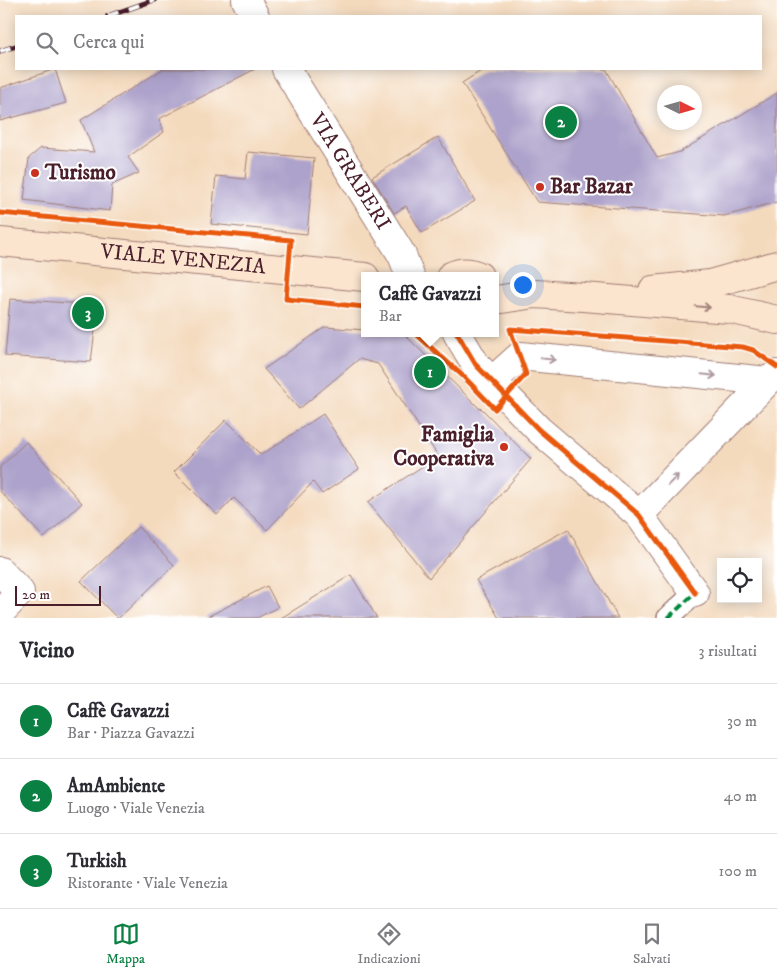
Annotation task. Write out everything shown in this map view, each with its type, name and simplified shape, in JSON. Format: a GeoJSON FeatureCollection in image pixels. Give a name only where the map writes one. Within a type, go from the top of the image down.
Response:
{"type":"FeatureCollection","features":[{"type":"Feature","properties":{"kind":"main road","name":"VIALE VENEZIA"},"geometry":{"type":"LineString","coordinates":[[0,242],[361,277]]}},
{"type":"Feature","properties":{"kind":"main road"},"geometry":{"type":"LineString","coordinates":[[584,297],[710,284],[777,265]]}},
{"type":"Feature","properties":{"kind":"main road"},"geometry":{"type":"LineString","coordinates":[[499,299],[535,294],[584,297],[729,309],[777,320]]}},
{"type":"Feature","properties":{"kind":"street"},"geometry":{"type":"LineString","coordinates":[[246,0],[254,15]]}},
{"type":"Feature","properties":{"kind":"street","name":"VIA GRABERI"},"geometry":{"type":"LineString","coordinates":[[287,70],[402,255],[408,272]]}},
{"type":"Feature","properties":{"kind":"street"},"geometry":{"type":"LineString","coordinates":[[460,337],[476,365],[539,430],[639,515],[695,593],[668,618]]}},
{"type":"Feature","properties":{"kind":"street"},"geometry":{"type":"LineString","coordinates":[[491,382],[520,356],[773,378]]}},
{"type":"Feature","properties":{"kind":"street"},"geometry":{"type":"LineString","coordinates":[[639,515],[773,378]]}},
{"type":"Feature","properties":{"kind":"street"},"geometry":{"type":"LineString","coordinates":[[0,572],[20,592],[0,613]]}},
{"type":"Feature","properties":{"kind":"building"},"geometry":{"type":"Polygon","coordinates":[[[55,70],[66,103],[0,121],[0,88],[55,70]]]}},
{"type":"Feature","properties":{"kind":"building"},"geometry":{"type":"Polygon","coordinates":[[[161,70],[253,70],[159,119],[164,132],[128,157],[139,173],[112,185],[110,211],[24,200],[29,158],[41,148],[94,152],[81,120],[161,70]]]}},
{"type":"Feature","properties":{"kind":"building"},"geometry":{"type":"Polygon","coordinates":[[[482,70],[607,70],[657,158],[680,152],[777,93],[777,202],[724,216],[537,202],[462,83],[482,70]]]}},
{"type":"Feature","properties":{"kind":"building"},"geometry":{"type":"Polygon","coordinates":[[[438,137],[475,201],[422,233],[406,206],[394,213],[372,177],[438,137]]]}},
{"type":"Feature","properties":{"kind":"building"},"geometry":{"type":"Polygon","coordinates":[[[248,152],[314,158],[307,234],[211,224],[216,176],[245,179],[248,152]]]}},
{"type":"Feature","properties":{"kind":"building"},"geometry":{"type":"Polygon","coordinates":[[[10,299],[98,305],[91,362],[5,356],[10,299]]]}},
{"type":"Feature","properties":{"kind":"building"},"geometry":{"type":"Polygon","coordinates":[[[325,327],[361,330],[361,337],[407,337],[531,459],[429,578],[368,502],[438,456],[378,364],[359,359],[299,409],[264,369],[325,327]]]}},
{"type":"Feature","properties":{"kind":"building"},"geometry":{"type":"Polygon","coordinates":[[[323,414],[359,469],[322,494],[313,482],[267,530],[234,498],[217,515],[174,472],[226,420],[261,455],[323,414]]]}},
{"type":"Feature","properties":{"kind":"building"},"geometry":{"type":"Polygon","coordinates":[[[26,442],[82,503],[44,538],[0,491],[0,467],[26,442]]]}},
{"type":"Feature","properties":{"kind":"building"},"geometry":{"type":"Polygon","coordinates":[[[138,527],[174,565],[117,618],[81,581],[138,527]]]}},
{"type":"Feature","properties":{"kind":"building"},"geometry":{"type":"Polygon","coordinates":[[[568,529],[618,618],[499,618],[476,580],[568,529]]]}},
{"type":"Feature","properties":{"kind":"building"},"geometry":{"type":"Polygon","coordinates":[[[351,575],[377,618],[281,618],[351,575]]]}},
{"type":"Feature","properties":{"kind":"building"},"geometry":{"type":"Polygon","coordinates":[[[267,586],[278,607],[257,618],[205,618],[267,586]]]}},
{"type":"Feature","properties":{"kind":"railway"},"geometry":{"type":"LineString","coordinates":[[111,15],[154,0]]}},
{"type":"Feature","properties":{"kind":"railway"},"geometry":{"type":"LineString","coordinates":[[0,51],[15,46]]}},
{"type":"Feature","properties":{"kind":"marked path"},"geometry":{"type":"LineString","coordinates":[[668,618],[695,593]]}},
{"type":"Feature","properties":{"kind":"cycle path"},"geometry":{"type":"LineString","coordinates":[[0,213],[291,240],[286,299],[361,307]]}},
{"type":"Feature","properties":{"kind":"cycle path"},"geometry":{"type":"LineString","coordinates":[[419,337],[464,377],[495,409],[526,374],[510,329],[743,347],[753,350],[777,367]]}},
{"type":"Feature","properties":{"kind":"cycle path"},"geometry":{"type":"LineString","coordinates":[[459,337],[476,365],[539,430],[639,515],[695,593]]}},
{"type":"Feature","properties":{"kind":"place","name":"AmAmbiente"},"geometry":{"type":"Point","coordinates":[561,122]}},
{"type":"Feature","properties":{"kind":"place","name":"Turismo"},"geometry":{"type":"Point","coordinates":[35,173]}},
{"type":"Feature","properties":{"kind":"place","name":"Bar Bazar"},"geometry":{"type":"Point","coordinates":[540,187]}},
{"type":"Feature","properties":{"kind":"place","name":"Turkish"},"geometry":{"type":"Point","coordinates":[88,313]}},
{"type":"Feature","properties":{"kind":"place","name":"Caffè Gavazzi"},"geometry":{"type":"Point","coordinates":[430,372]}},
{"type":"Feature","properties":{"kind":"place","name":"Famiglia Cooperativa"},"geometry":{"type":"Point","coordinates":[504,447]}}]}
